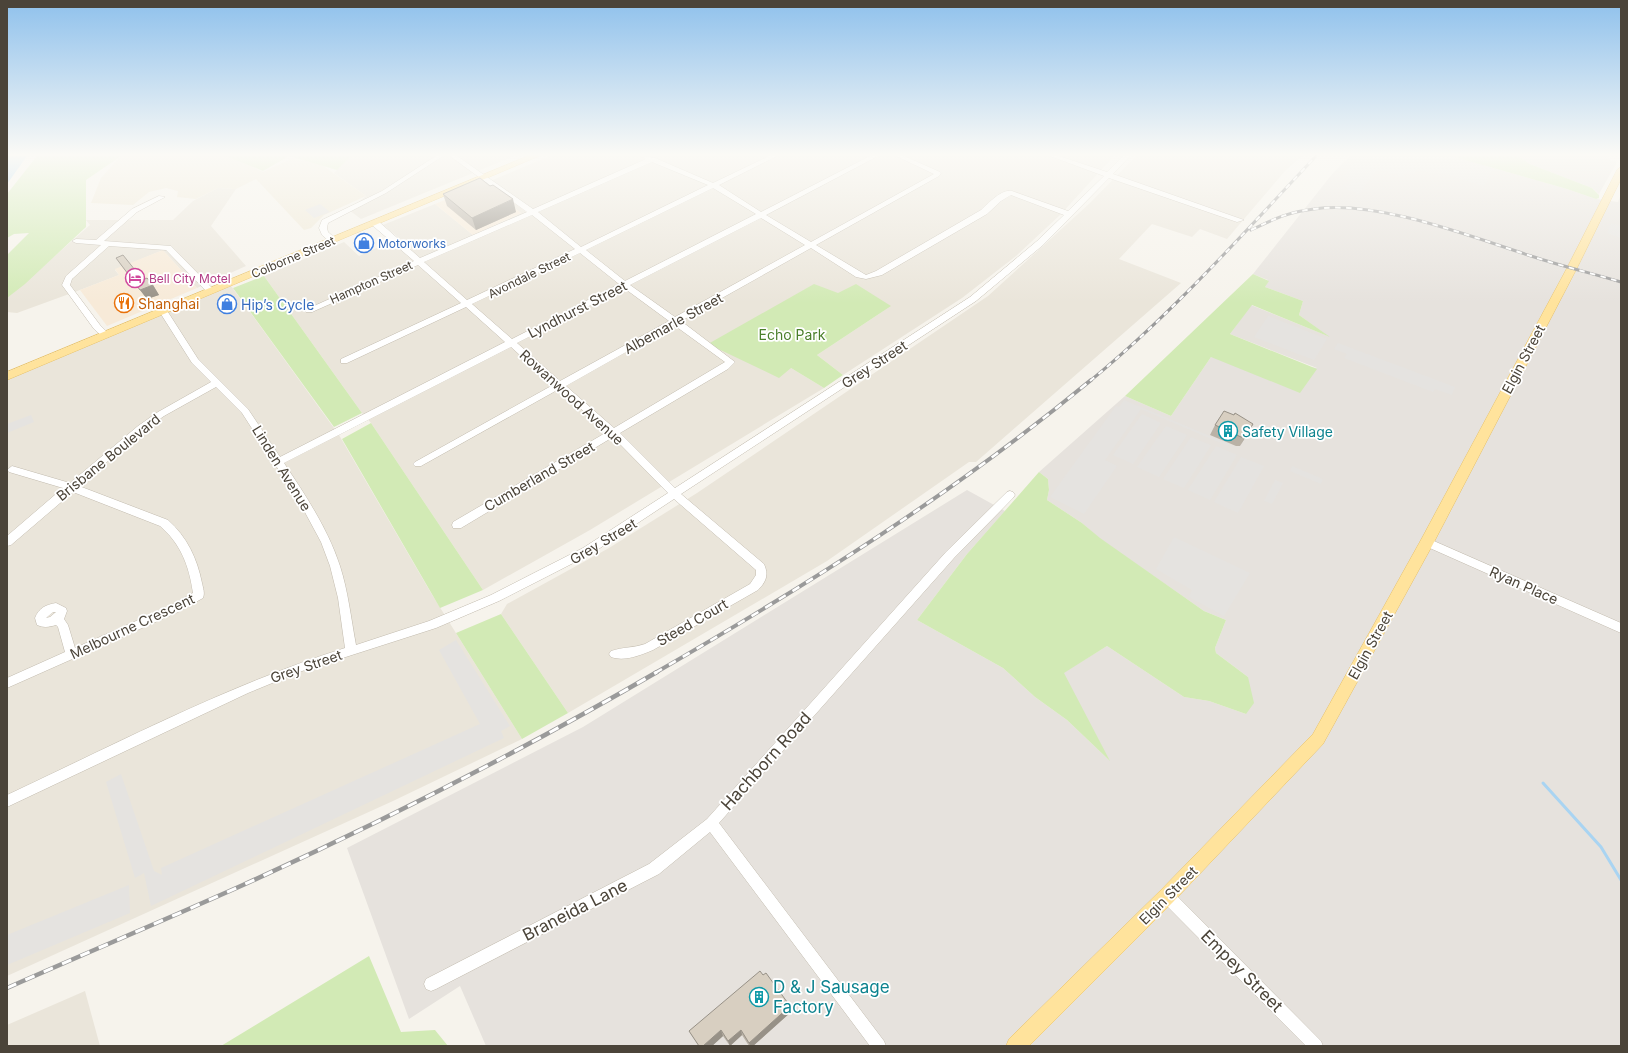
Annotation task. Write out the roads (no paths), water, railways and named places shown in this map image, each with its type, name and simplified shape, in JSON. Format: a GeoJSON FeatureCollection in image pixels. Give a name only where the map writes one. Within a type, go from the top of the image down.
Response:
{"type":"FeatureCollection","features":[{"type":"Feature","properties":{"kind":"main road","name":"Colborne Street"},"geometry":{"type":"LineString","coordinates":[[7,376],[419,205]]}},
{"type":"Feature","properties":{"kind":"main road","name":"Elgin Street"},"geometry":{"type":"LineString","coordinates":[[1016,1046],[1167,896],[1318,739],[1426,542],[1572,268],[1603,205]]}},
{"type":"Feature","properties":{"kind":"street"},"geometry":{"type":"LineString","coordinates":[[98,242],[133,210],[141,205]]}},
{"type":"Feature","properties":{"kind":"street"},"geometry":{"type":"LineString","coordinates":[[333,240],[324,233],[323,228],[325,222],[358,205]]}},
{"type":"Feature","properties":{"kind":"street"},"geometry":{"type":"LineString","coordinates":[[523,205],[675,322]]}},
{"type":"Feature","properties":{"kind":"street","name":"Hampton Street"},"geometry":{"type":"LineString","coordinates":[[309,310],[419,261],[551,205]]}},
{"type":"Feature","properties":{"kind":"street","name":"Avondale Street"},"geometry":{"type":"LineString","coordinates":[[344,361],[468,304],[672,205]]}},
{"type":"Feature","properties":{"kind":"street"},"geometry":{"type":"LineString","coordinates":[[746,205],[859,275],[866,277],[879,273],[984,212],[991,205]]}},
{"type":"Feature","properties":{"kind":"street","name":"Lyndhurst Street"},"geometry":{"type":"LineString","coordinates":[[279,462],[778,205]]}},
{"type":"Feature","properties":{"kind":"street","name":"Albemarle Street"},"geometry":{"type":"LineString","coordinates":[[418,464],[884,205]]}},
{"type":"Feature","properties":{"kind":"street"},"geometry":{"type":"LineString","coordinates":[[1045,205],[1069,214]]}},
{"type":"Feature","properties":{"kind":"street","name":"Grey Street"},"geometry":{"type":"LineString","coordinates":[[7,801],[244,689],[270,678],[432,625],[528,583],[587,551],[676,495],[973,299],[1022,260],[1078,205]]}},
{"type":"Feature","properties":{"kind":"street"},"geometry":{"type":"LineString","coordinates":[[1196,205],[1240,220]]}},
{"type":"Feature","properties":{"kind":"street","name":"Rowanwood Avenue"},"geometry":{"type":"LineString","coordinates":[[375,223],[614,432],[676,495],[755,561],[763,571],[762,576]]}},
{"type":"Feature","properties":{"kind":"street"},"geometry":{"type":"LineString","coordinates":[[76,241],[168,248],[211,291]]}},
{"type":"Feature","properties":{"kind":"street"},"geometry":{"type":"LineString","coordinates":[[106,335],[97,327],[66,285],[69,278],[108,243]]}},
{"type":"Feature","properties":{"kind":"street","name":"Linden Avenue"},"geometry":{"type":"LineString","coordinates":[[163,310],[188,353],[246,411],[304,501],[326,542],[343,598],[351,651]]}},
{"type":"Feature","properties":{"kind":"street","name":"Cumberland Street"},"geometry":{"type":"LineString","coordinates":[[457,524],[726,367],[731,362],[675,322]]}},
{"type":"Feature","properties":{"kind":"street","name":"Brisbane Boulevard"},"geometry":{"type":"LineString","coordinates":[[7,542],[71,487],[161,414],[217,382]]}},
{"type":"Feature","properties":{"kind":"street"},"geometry":{"type":"LineString","coordinates":[[12,470],[71,487]]}},
{"type":"Feature","properties":{"kind":"street","name":"Melbourne Crescent"},"geometry":{"type":"LineString","coordinates":[[7,683],[174,609],[200,595],[196,574],[186,549],[172,529],[150,516],[71,487]]}},
{"type":"Feature","properties":{"kind":"street","name":"Hachborn Road"},"geometry":{"type":"LineString","coordinates":[[879,1046],[711,823],[950,555],[1010,495]]}},
{"type":"Feature","properties":{"kind":"street","name":"Ryan Place"},"geometry":{"type":"LineString","coordinates":[[1426,542],[1621,628]]}},
{"type":"Feature","properties":{"kind":"street","name":"Steed Court"},"geometry":{"type":"LineString","coordinates":[[615,654],[634,652],[649,647],[754,586],[762,576]]}},
{"type":"Feature","properties":{"kind":"street"},"geometry":{"type":"LineString","coordinates":[[57,619],[63,625],[71,655]]}},
{"type":"Feature","properties":{"kind":"street","name":"Braneida Lane"},"geometry":{"type":"LineString","coordinates":[[431,984],[654,869],[711,823]]}},
{"type":"Feature","properties":{"kind":"street","name":"Empey Street"},"geometry":{"type":"LineString","coordinates":[[1167,896],[1316,1046]]}},
{"type":"Feature","properties":{"kind":"waterway"},"geometry":{"type":"LineString","coordinates":[[1543,783],[1601,847],[1621,880]]}},
{"type":"Feature","properties":{"kind":"railway"},"geometry":{"type":"LineString","coordinates":[[1090,381],[1150,329],[1270,205]]}},
{"type":"Feature","properties":{"kind":"railway"},"geometry":{"type":"LineString","coordinates":[[1251,230],[1281,216],[1305,210],[1339,208],[1366,210],[1394,215],[1452,230],[1542,260],[1621,282]]}},
{"type":"Feature","properties":{"kind":"railway"},"geometry":{"type":"LineString","coordinates":[[655,673],[769,606],[879,536],[986,461],[1039,422],[1091,380]]}},
{"type":"Feature","properties":{"kind":"railway"},"geometry":{"type":"LineString","coordinates":[[7,988],[243,885],[348,836],[504,757],[657,672]]}},
{"type":"Feature","properties":{"kind":"place","name":"Motorworks"},"geometry":{"type":"Point","coordinates":[364,243]}},
{"type":"Feature","properties":{"kind":"place","name":"Bell City Motel"},"geometry":{"type":"Point","coordinates":[135,278]}},
{"type":"Feature","properties":{"kind":"place","name":"Shanghai"},"geometry":{"type":"Point","coordinates":[124,303]}},
{"type":"Feature","properties":{"kind":"place","name":"Hip’s Cycle"},"geometry":{"type":"Point","coordinates":[227,304]}},
{"type":"Feature","properties":{"kind":"place","name":"Safety Village"},"geometry":{"type":"Point","coordinates":[1228,431]}},
{"type":"Feature","properties":{"kind":"place","name":"D & J Sausage Factory"},"geometry":{"type":"Point","coordinates":[759,997]}},
{"type":"Feature","properties":{"kind":"park label","name":"Echo Park"},"geometry":{"type":"Point","coordinates":[792,334]}}]}
